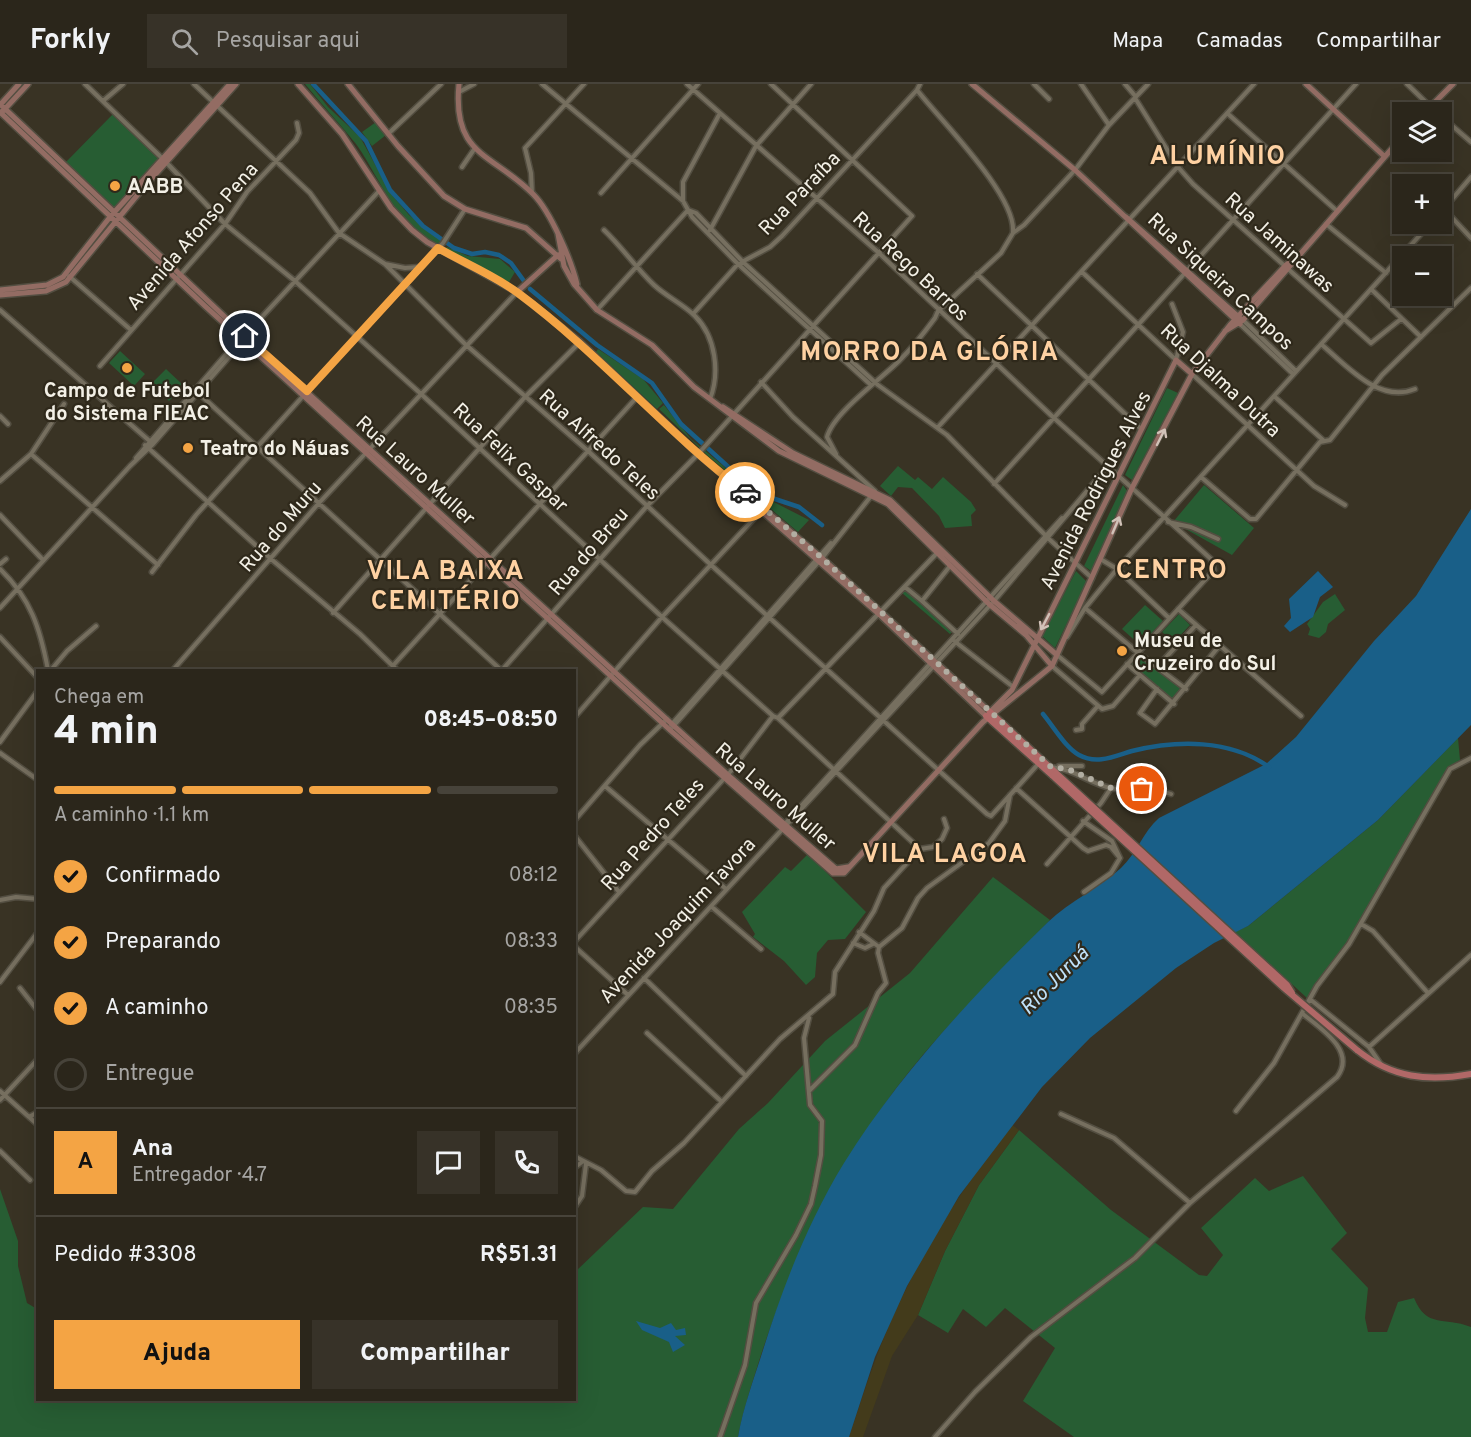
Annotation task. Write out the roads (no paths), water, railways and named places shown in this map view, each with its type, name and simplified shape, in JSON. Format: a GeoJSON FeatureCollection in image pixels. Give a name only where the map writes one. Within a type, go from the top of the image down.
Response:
{"type":"FeatureCollection","features":[{"type":"Feature","properties":{"kind":"main road"},"geometry":{"type":"LineString","coordinates":[[988,717],[1053,771],[1284,988],[1357,1050],[1383,1068],[1397,1074],[1425,1079],[1445,1079],[1471,1074]]}},
{"type":"Feature","properties":{"kind":"street"},"geometry":{"type":"LineString","coordinates":[[1,109],[19,84]]}},
{"type":"Feature","properties":{"kind":"street"},"geometry":{"type":"LineString","coordinates":[[1,109],[28,84]]}},
{"type":"Feature","properties":{"kind":"street","name":"Rua Felix Gaspar"},"geometry":{"type":"LineString","coordinates":[[85,84],[165,160],[225,224],[295,280],[662,617],[920,849]]}},
{"type":"Feature","properties":{"kind":"street"},"geometry":{"type":"LineString","coordinates":[[103,101],[123,84]]}},
{"type":"Feature","properties":{"kind":"street","name":"Rua Alfredo Teles"},"geometry":{"type":"LineString","coordinates":[[194,84],[310,193],[339,233],[385,264],[465,344],[587,450],[990,816],[1011,795]]}},
{"type":"Feature","properties":{"kind":"street"},"geometry":{"type":"LineString","coordinates":[[0,295],[46,291],[61,285],[97,238],[230,84]]}},
{"type":"Feature","properties":{"kind":"street"},"geometry":{"type":"LineString","coordinates":[[214,105],[237,84]]}},
{"type":"Feature","properties":{"kind":"street"},"geometry":{"type":"LineString","coordinates":[[298,84],[342,134],[379,191],[404,223],[438,248],[517,292],[580,342],[698,454],[881,614],[988,717],[890,822]]}},
{"type":"Feature","properties":{"kind":"street"},"geometry":{"type":"LineString","coordinates":[[348,84],[434,187],[465,209],[526,228],[561,256]]}},
{"type":"Feature","properties":{"kind":"street"},"geometry":{"type":"LineString","coordinates":[[388,134],[441,84]]}},
{"type":"Feature","properties":{"kind":"street"},"geometry":{"type":"LineString","coordinates":[[459,84],[461,124],[475,148],[532,193],[543,205],[558,234],[561,256],[577,287],[597,310],[652,345],[693,387],[779,451],[874,492]]}},
{"type":"Feature","properties":{"kind":"street"},"geometry":{"type":"LineString","coordinates":[[458,92],[474,84]]}},
{"type":"Feature","properties":{"kind":"street"},"geometry":{"type":"LineString","coordinates":[[542,84],[682,201],[688,210],[741,263],[783,300],[870,385]]}},
{"type":"Feature","properties":{"kind":"street"},"geometry":{"type":"LineString","coordinates":[[532,193],[531,173],[525,148],[584,84]]}},
{"type":"Feature","properties":{"kind":"street","name":"Rua Rego Barros"},"geometry":{"type":"LineString","coordinates":[[687,84],[719,115],[879,253],[1054,418],[1211,558],[1214,570],[1178,609]]}},
{"type":"Feature","properties":{"kind":"street"},"geometry":{"type":"LineString","coordinates":[[601,193],[698,84]]}},
{"type":"Feature","properties":{"kind":"street"},"geometry":{"type":"LineString","coordinates":[[771,84],[851,160]]}},
{"type":"Feature","properties":{"kind":"street"},"geometry":{"type":"LineString","coordinates":[[710,231],[756,146],[811,84]]}},
{"type":"Feature","properties":{"kind":"street","name":"Rua Paraíba"},"geometry":{"type":"LineString","coordinates":[[693,314],[741,263],[770,247],[917,90],[920,84]]}},
{"type":"Feature","properties":{"kind":"street","name":"Rua Siqueira Campos"},"geometry":{"type":"LineString","coordinates":[[972,84],[1075,170],[1294,372]]}},
{"type":"Feature","properties":{"kind":"street"},"geometry":{"type":"LineString","coordinates":[[1034,84],[1049,99]]}},
{"type":"Feature","properties":{"kind":"street"},"geometry":{"type":"LineString","coordinates":[[1081,84],[1109,125]]}},
{"type":"Feature","properties":{"kind":"street","name":"Rua Jaminawas"},"geometry":{"type":"LineString","coordinates":[[1125,84],[1136,97],[1178,167],[1232,219],[1371,343],[1401,319]]}},
{"type":"Feature","properties":{"kind":"street"},"geometry":{"type":"LineString","coordinates":[[836,454],[827,442],[828,432],[870,385],[877,384],[906,353],[935,318],[938,311],[1001,253],[1013,233],[1024,225],[1075,170],[1109,125],[1148,84]]}},
{"type":"Feature","properties":{"kind":"street"},"geometry":{"type":"LineString","coordinates":[[938,428],[1254,84]]}},
{"type":"Feature","properties":{"kind":"street"},"geometry":{"type":"LineString","coordinates":[[1306,84],[1384,156]]}},
{"type":"Feature","properties":{"kind":"street"},"geometry":{"type":"LineString","coordinates":[[994,484],[1356,84]]}},
{"type":"Feature","properties":{"kind":"street"},"geometry":{"type":"LineString","coordinates":[[1407,84],[1422,102]]}},
{"type":"Feature","properties":{"kind":"street"},"geometry":{"type":"LineString","coordinates":[[1436,102],[1454,84]]}},
{"type":"Feature","properties":{"kind":"street"},"geometry":{"type":"LineString","coordinates":[[917,90],[988,174],[1009,211],[1013,233]]}},
{"type":"Feature","properties":{"kind":"street","name":"Rua Lauro Muller"},"geometry":{"type":"LineString","coordinates":[[1,109],[177,277],[833,873],[844,873],[890,822]]}},
{"type":"Feature","properties":{"kind":"street"},"geometry":{"type":"LineString","coordinates":[[1227,113],[1337,211]]}},
{"type":"Feature","properties":{"kind":"street"},"geometry":{"type":"LineString","coordinates":[[682,201],[683,182],[719,115]]}},
{"type":"Feature","properties":{"kind":"street","name":"Avenida Afonso Pena"},"geometry":{"type":"LineString","coordinates":[[100,366],[225,224],[238,202],[298,136],[297,123]]}},
{"type":"Feature","properties":{"kind":"street"},"geometry":{"type":"LineString","coordinates":[[1452,126],[1471,142]]}},
{"type":"Feature","properties":{"kind":"street"},"geometry":{"type":"LineString","coordinates":[[462,167],[475,148]]}},
{"type":"Feature","properties":{"kind":"street","name":"Avenida Rodrigues Alves"},"geometry":{"type":"LineString","coordinates":[[988,717],[1052,666],[1102,560],[1132,488],[1192,374],[1225,332],[1298,256],[1392,148]]}},
{"type":"Feature","properties":{"kind":"street","name":"Rua do Breu"},"geometry":{"type":"LineString","coordinates":[[503,669],[601,561],[647,506],[698,454],[912,216],[851,160]]}},
{"type":"Feature","properties":{"kind":"street"},"geometry":{"type":"LineString","coordinates":[[1452,199],[1471,177]]}},
{"type":"Feature","properties":{"kind":"street"},"geometry":{"type":"LineString","coordinates":[[259,320],[379,191]]}},
{"type":"Feature","properties":{"kind":"street"},"geometry":{"type":"LineString","coordinates":[[152,572],[208,502],[405,282],[444,242],[465,209]]}},
{"type":"Feature","properties":{"kind":"street"},"geometry":{"type":"LineString","coordinates":[[597,310],[639,267],[688,210]]}},
{"type":"Feature","properties":{"kind":"street"},"geometry":{"type":"LineString","coordinates":[[1452,219],[1471,238]]}},
{"type":"Feature","properties":{"kind":"street"},"geometry":{"type":"LineString","coordinates":[[1326,224],[1386,273]]}},
{"type":"Feature","properties":{"kind":"street"},"geometry":{"type":"LineString","coordinates":[[604,230],[671,300],[693,314],[710,339],[714,355],[716,384],[712,401]]}},
{"type":"Feature","properties":{"kind":"street"},"geometry":{"type":"LineString","coordinates":[[1411,246],[1421,234]]}},
{"type":"Feature","properties":{"kind":"street","name":"Rua do Muru"},"geometry":{"type":"LineString","coordinates":[[174,669],[318,504],[465,344],[517,292],[561,256]]}},
{"type":"Feature","properties":{"kind":"street"},"geometry":{"type":"LineString","coordinates":[[385,264],[409,268],[423,266]]}},
{"type":"Feature","properties":{"kind":"street"},"geometry":{"type":"LineString","coordinates":[[1062,645],[1085,608],[1117,569],[1166,520],[1294,372],[1392,267]]}},
{"type":"Feature","properties":{"kind":"street","name":"Rua Djalma Dutra"},"geometry":{"type":"LineString","coordinates":[[1082,272],[1295,470],[1314,486],[1345,505]]}},
{"type":"Feature","properties":{"kind":"street"},"geometry":{"type":"LineString","coordinates":[[977,274],[1033,324],[1142,430]]}},
{"type":"Feature","properties":{"kind":"street"},"geometry":{"type":"LineString","coordinates":[[0,290],[47,285],[68,276]]}},
{"type":"Feature","properties":{"kind":"street"},"geometry":{"type":"LineString","coordinates":[[68,276],[131,330]]}},
{"type":"Feature","properties":{"kind":"street"},"geometry":{"type":"LineString","coordinates":[[1274,396],[1323,440],[1330,440],[1374,385],[1471,288]]}},
{"type":"Feature","properties":{"kind":"street"},"geometry":{"type":"LineString","coordinates":[[1371,289],[1421,338]]}},
{"type":"Feature","properties":{"kind":"street","name":"Avenida Rodrigues Alves"},"geometry":{"type":"LineString","coordinates":[[988,717],[1013,686],[1176,360],[1183,332],[1172,304]]}},
{"type":"Feature","properties":{"kind":"street"},"geometry":{"type":"LineString","coordinates":[[0,310],[153,444]]}},
{"type":"Feature","properties":{"kind":"street"},"geometry":{"type":"LineString","coordinates":[[811,327],[877,384],[929,425],[938,428],[1047,537],[1093,578]]}},
{"type":"Feature","properties":{"kind":"street"},"geometry":{"type":"LineString","coordinates":[[147,446],[153,444],[243,337]]}},
{"type":"Feature","properties":{"kind":"street"},"geometry":{"type":"LineString","coordinates":[[333,613],[525,398],[580,342]]}},
{"type":"Feature","properties":{"kind":"street"},"geometry":{"type":"LineString","coordinates":[[1321,344],[1374,385],[1391,393],[1404,393],[1415,389]]}},
{"type":"Feature","properties":{"kind":"street"},"geometry":{"type":"LineString","coordinates":[[761,382],[793,417],[836,454],[990,601]]}},
{"type":"Feature","properties":{"kind":"street"},"geometry":{"type":"LineString","coordinates":[[0,608],[130,466],[147,446],[149,440],[196,391]]}},
{"type":"Feature","properties":{"kind":"street"},"geometry":{"type":"LineString","coordinates":[[196,391],[501,669]]}},
{"type":"Feature","properties":{"kind":"street"},"geometry":{"type":"LineString","coordinates":[[147,446],[271,559],[360,634],[393,669],[587,450],[637,397]]}},
{"type":"Feature","properties":{"kind":"street"},"geometry":{"type":"LineString","coordinates":[[0,481],[31,454],[64,404]]}},
{"type":"Feature","properties":{"kind":"street"},"geometry":{"type":"LineString","coordinates":[[0,416],[8,424]]}},
{"type":"Feature","properties":{"kind":"street"},"geometry":{"type":"LineString","coordinates":[[1201,477],[1253,520],[1323,440]]}},
{"type":"Feature","properties":{"kind":"street"},"geometry":{"type":"LineString","coordinates":[[31,454],[158,565]]}},
{"type":"Feature","properties":{"kind":"street","name":"Avenida Joaquim Tavora"},"geometry":{"type":"LineString","coordinates":[[576,1052],[835,773],[1108,466]]}},
{"type":"Feature","properties":{"kind":"street"},"geometry":{"type":"LineString","coordinates":[[671,727],[819,559],[874,492]]}},
{"type":"Feature","properties":{"kind":"street"},"geometry":{"type":"LineString","coordinates":[[576,715],[710,564],[763,510]]}},
{"type":"Feature","properties":{"kind":"street"},"geometry":{"type":"LineString","coordinates":[[0,515],[43,560]]}},
{"type":"Feature","properties":{"kind":"street"},"geometry":{"type":"LineString","coordinates":[[1166,520],[1191,527],[1218,539]]}},
{"type":"Feature","properties":{"kind":"street"},"geometry":{"type":"LineString","coordinates":[[939,551],[950,566],[1034,641],[1057,655],[1097,690],[1104,690],[1178,609],[1301,716]]}},
{"type":"Feature","properties":{"kind":"street","name":"Rua Pedro Teles"},"geometry":{"type":"LineString","coordinates":[[576,942],[666,839],[726,776],[775,717],[881,614],[939,551]]}},
{"type":"Feature","properties":{"kind":"street"},"geometry":{"type":"LineString","coordinates":[[6,559],[0,566],[18,587],[38,627],[50,669]]}},
{"type":"Feature","properties":{"kind":"street"},"geometry":{"type":"LineString","coordinates":[[1102,560],[1117,569],[1169,618]]}},
{"type":"Feature","properties":{"kind":"street"},"geometry":{"type":"LineString","coordinates":[[922,601],[950,566]]}},
{"type":"Feature","properties":{"kind":"street"},"geometry":{"type":"LineString","coordinates":[[905,587],[959,634]]}},
{"type":"Feature","properties":{"kind":"street"},"geometry":{"type":"LineString","coordinates":[[1085,608],[1185,689]]}},
{"type":"Feature","properties":{"kind":"street"},"geometry":{"type":"LineString","coordinates":[[1158,666],[1196,624]]}},
{"type":"Feature","properties":{"kind":"street"},"geometry":{"type":"LineString","coordinates":[[51,669],[67,651],[96,626]]}},
{"type":"Feature","properties":{"kind":"street"},"geometry":{"type":"LineString","coordinates":[[0,637],[36,676]]}},
{"type":"Feature","properties":{"kind":"street"},"geometry":{"type":"LineString","coordinates":[[954,640],[1021,692]]}},
{"type":"Feature","properties":{"kind":"street"},"geometry":{"type":"LineString","coordinates":[[1034,641],[1052,666],[1102,709],[1113,706],[1140,675]]}},
{"type":"Feature","properties":{"kind":"street"},"geometry":{"type":"LineString","coordinates":[[1157,689],[1140,713],[1152,724],[1157,723],[1174,704],[1220,645]]}},
{"type":"Feature","properties":{"kind":"street"},"geometry":{"type":"LineString","coordinates":[[1127,664],[1174,704]]}},
{"type":"Feature","properties":{"kind":"street"},"geometry":{"type":"LineString","coordinates":[[1013,686],[1021,684],[1021,692]]}},
{"type":"Feature","properties":{"kind":"street"},"geometry":{"type":"LineString","coordinates":[[0,742],[36,693]]}},
{"type":"Feature","properties":{"kind":"street"},"geometry":{"type":"LineString","coordinates":[[1076,730],[1081,730],[1082,724],[1097,707]]}},
{"type":"Feature","properties":{"kind":"street"},"geometry":{"type":"LineString","coordinates":[[576,818],[665,721]]}},
{"type":"Feature","properties":{"kind":"street"},"geometry":{"type":"LineString","coordinates":[[0,753],[36,779]]}},
{"type":"Feature","properties":{"kind":"street"},"geometry":{"type":"LineString","coordinates":[[1236,1110],[1274,1063],[1317,986],[1361,924],[1450,769],[1471,758]]}},
{"type":"Feature","properties":{"kind":"street"},"geometry":{"type":"LineString","coordinates":[[808,1091],[855,1045],[878,993],[886,983],[878,953],[880,946],[902,928],[918,898],[927,888],[988,843],[1005,821],[1011,795],[1040,761]]}},
{"type":"Feature","properties":{"kind":"street"},"geometry":{"type":"LineString","coordinates":[[1053,771],[1082,766]]}},
{"type":"Feature","properties":{"kind":"street"},"geometry":{"type":"LineString","coordinates":[[1053,771],[1074,771],[1111,788],[1131,790],[1147,788],[1171,794]]}},
{"type":"Feature","properties":{"kind":"street"},"geometry":{"type":"LineString","coordinates":[[605,786],[726,889]]}},
{"type":"Feature","properties":{"kind":"street"},"geometry":{"type":"LineString","coordinates":[[1016,788],[1036,804],[1068,837],[1088,851],[1106,845],[1112,847],[1120,858]]}},
{"type":"Feature","properties":{"kind":"street"},"geometry":{"type":"LineString","coordinates":[[1047,864],[1068,837],[1101,803],[1111,788]]}},
{"type":"Feature","properties":{"kind":"street"},"geometry":{"type":"LineString","coordinates":[[576,1157],[601,1170],[626,1191],[635,1192],[652,1171],[684,1143],[796,1024],[809,1017],[834,994],[835,972],[884,888],[920,849],[933,847],[942,839],[947,828],[944,819]]}},
{"type":"Feature","properties":{"kind":"street"},"geometry":{"type":"LineString","coordinates":[[1083,821],[1112,840],[1120,858]]}},
{"type":"Feature","properties":{"kind":"street"},"geometry":{"type":"LineString","coordinates":[[576,838],[619,892]]}},
{"type":"Feature","properties":{"kind":"street"},"geometry":{"type":"LineString","coordinates":[[1084,892],[1111,873],[1120,858]]}},
{"type":"Feature","properties":{"kind":"street"},"geometry":{"type":"LineString","coordinates":[[0,900],[16,897],[36,899]]}},
{"type":"Feature","properties":{"kind":"street"},"geometry":{"type":"LineString","coordinates":[[712,907],[761,948]]}},
{"type":"Feature","properties":{"kind":"street"},"geometry":{"type":"LineString","coordinates":[[1361,924],[1373,931],[1428,993]]}},
{"type":"Feature","properties":{"kind":"street"},"geometry":{"type":"LineString","coordinates":[[860,932],[873,944],[880,946]]}},
{"type":"Feature","properties":{"kind":"street"},"geometry":{"type":"LineString","coordinates":[[0,982],[36,935]]}},
{"type":"Feature","properties":{"kind":"street"},"geometry":{"type":"LineString","coordinates":[[853,943],[865,948],[873,944]]}},
{"type":"Feature","properties":{"kind":"street"},"geometry":{"type":"LineString","coordinates":[[576,946],[628,995]]}},
{"type":"Feature","properties":{"kind":"street"},"geometry":{"type":"LineString","coordinates":[[1369,1047],[1471,955]]}},
{"type":"Feature","properties":{"kind":"street"},"geometry":{"type":"LineString","coordinates":[[644,978],[746,1076]]}},
{"type":"Feature","properties":{"kind":"street"},"geometry":{"type":"LineString","coordinates":[[20,988],[36,1008]]}},
{"type":"Feature","properties":{"kind":"street"},"geometry":{"type":"LineString","coordinates":[[1311,1000],[1369,1047],[1383,1068]]}},
{"type":"Feature","properties":{"kind":"street"},"geometry":{"type":"LineString","coordinates":[[935,1437],[975,1392],[1031,1337],[1135,1258],[1190,1203],[1342,1071],[1341,1050],[1331,1037],[1303,1014]]}},
{"type":"Feature","properties":{"kind":"street"},"geometry":{"type":"LineString","coordinates":[[720,1437],[745,1365],[756,1302],[796,1235],[811,1204],[820,1164],[822,1121],[811,1109],[804,1038],[809,1017]]}},
{"type":"Feature","properties":{"kind":"street"},"geometry":{"type":"LineString","coordinates":[[647,1033],[722,1102]]}},
{"type":"Feature","properties":{"kind":"street"},"geometry":{"type":"LineString","coordinates":[[0,1100],[36,1061]]}},
{"type":"Feature","properties":{"kind":"street"},"geometry":{"type":"LineString","coordinates":[[0,1090],[36,1123]]}},
{"type":"Feature","properties":{"kind":"street"},"geometry":{"type":"LineString","coordinates":[[29,1117],[36,1113]]}},
{"type":"Feature","properties":{"kind":"street"},"geometry":{"type":"LineString","coordinates":[[1061,1114],[1114,1138],[1190,1203]]}},
{"type":"Feature","properties":{"kind":"street"},"geometry":{"type":"LineString","coordinates":[[0,1151],[30,1180]]}},
{"type":"Feature","properties":{"kind":"street"},"geometry":{"type":"LineString","coordinates":[[576,1167],[584,1163]]}},
{"type":"Feature","properties":{"kind":"street"},"geometry":{"type":"LineString","coordinates":[[576,1205],[582,1196],[584,1163]]}},
{"type":"Feature","properties":{"kind":"water","name":"Rio Juruá"},"geometry":{"type":"Polygon","coordinates":[[[1471,509],[1471,725],[1378,820],[1248,926],[1214,943],[1176,968],[1090,1038],[1042,1087],[959,1196],[907,1286],[875,1357],[849,1437],[738,1437],[771,1326],[808,1230],[844,1163],[913,1067],[993,977],[1048,922],[1121,868],[1159,818],[1266,764],[1296,737],[1374,641],[1416,596],[1471,509]]]}},
{"type":"Feature","properties":{"kind":"water"},"geometry":{"type":"Polygon","coordinates":[[[1318,571],[1333,587],[1320,597],[1313,617],[1290,632],[1284,626],[1291,618],[1289,599],[1318,571]]]}},
{"type":"Feature","properties":{"kind":"water"},"geometry":{"type":"Polygon","coordinates":[[[636,1321],[660,1328],[671,1323],[676,1330],[685,1328],[686,1335],[675,1336],[685,1345],[673,1352],[669,1342],[642,1330],[636,1321]]]}},
{"type":"Feature","properties":{"kind":"waterway"},"geometry":{"type":"LineString","coordinates":[[313,84],[366,141],[390,190],[423,226],[454,248],[472,254],[485,252],[499,255],[511,263],[524,281]]}},
{"type":"Feature","properties":{"kind":"waterway"},"geometry":{"type":"LineString","coordinates":[[530,289],[597,345],[652,383],[681,424],[745,482],[766,496],[799,507],[822,525]]}},
{"type":"Feature","properties":{"kind":"waterway"},"geometry":{"type":"LineString","coordinates":[[1043,714],[1069,747],[1086,758],[1106,759],[1149,747],[1203,744],[1237,751],[1269,767]]}},
{"type":"Feature","properties":{"kind":"place","name":"AABB"},"geometry":{"type":"Point","coordinates":[115,186]}},
{"type":"Feature","properties":{"kind":"place","name":"Campo de Futebol do Sistema FIEAC"},"geometry":{"type":"Point","coordinates":[127,368]}},
{"type":"Feature","properties":{"kind":"place","name":"Teatro do Náuas"},"geometry":{"type":"Point","coordinates":[188,448]}},
{"type":"Feature","properties":{"kind":"place","name":"Museu de Cruzeiro do Sul"},"geometry":{"type":"Point","coordinates":[1122,651]}},
{"type":"Feature","properties":{"kind":"district","name":"ALUMÍNIO"},"geometry":{"type":"Point","coordinates":[1218,155]}},
{"type":"Feature","properties":{"kind":"district","name":"MORRO DA GLÓRIA"},"geometry":{"type":"Point","coordinates":[930,351]}},
{"type":"Feature","properties":{"kind":"district","name":"CENTRO"},"geometry":{"type":"Point","coordinates":[1172,569]}},
{"type":"Feature","properties":{"kind":"district","name":"VILA BAIXA CEMITÉRIO"},"geometry":{"type":"Point","coordinates":[446,585]}},
{"type":"Feature","properties":{"kind":"district","name":"VILA LAGOA"},"geometry":{"type":"Point","coordinates":[945,853]}}]}
